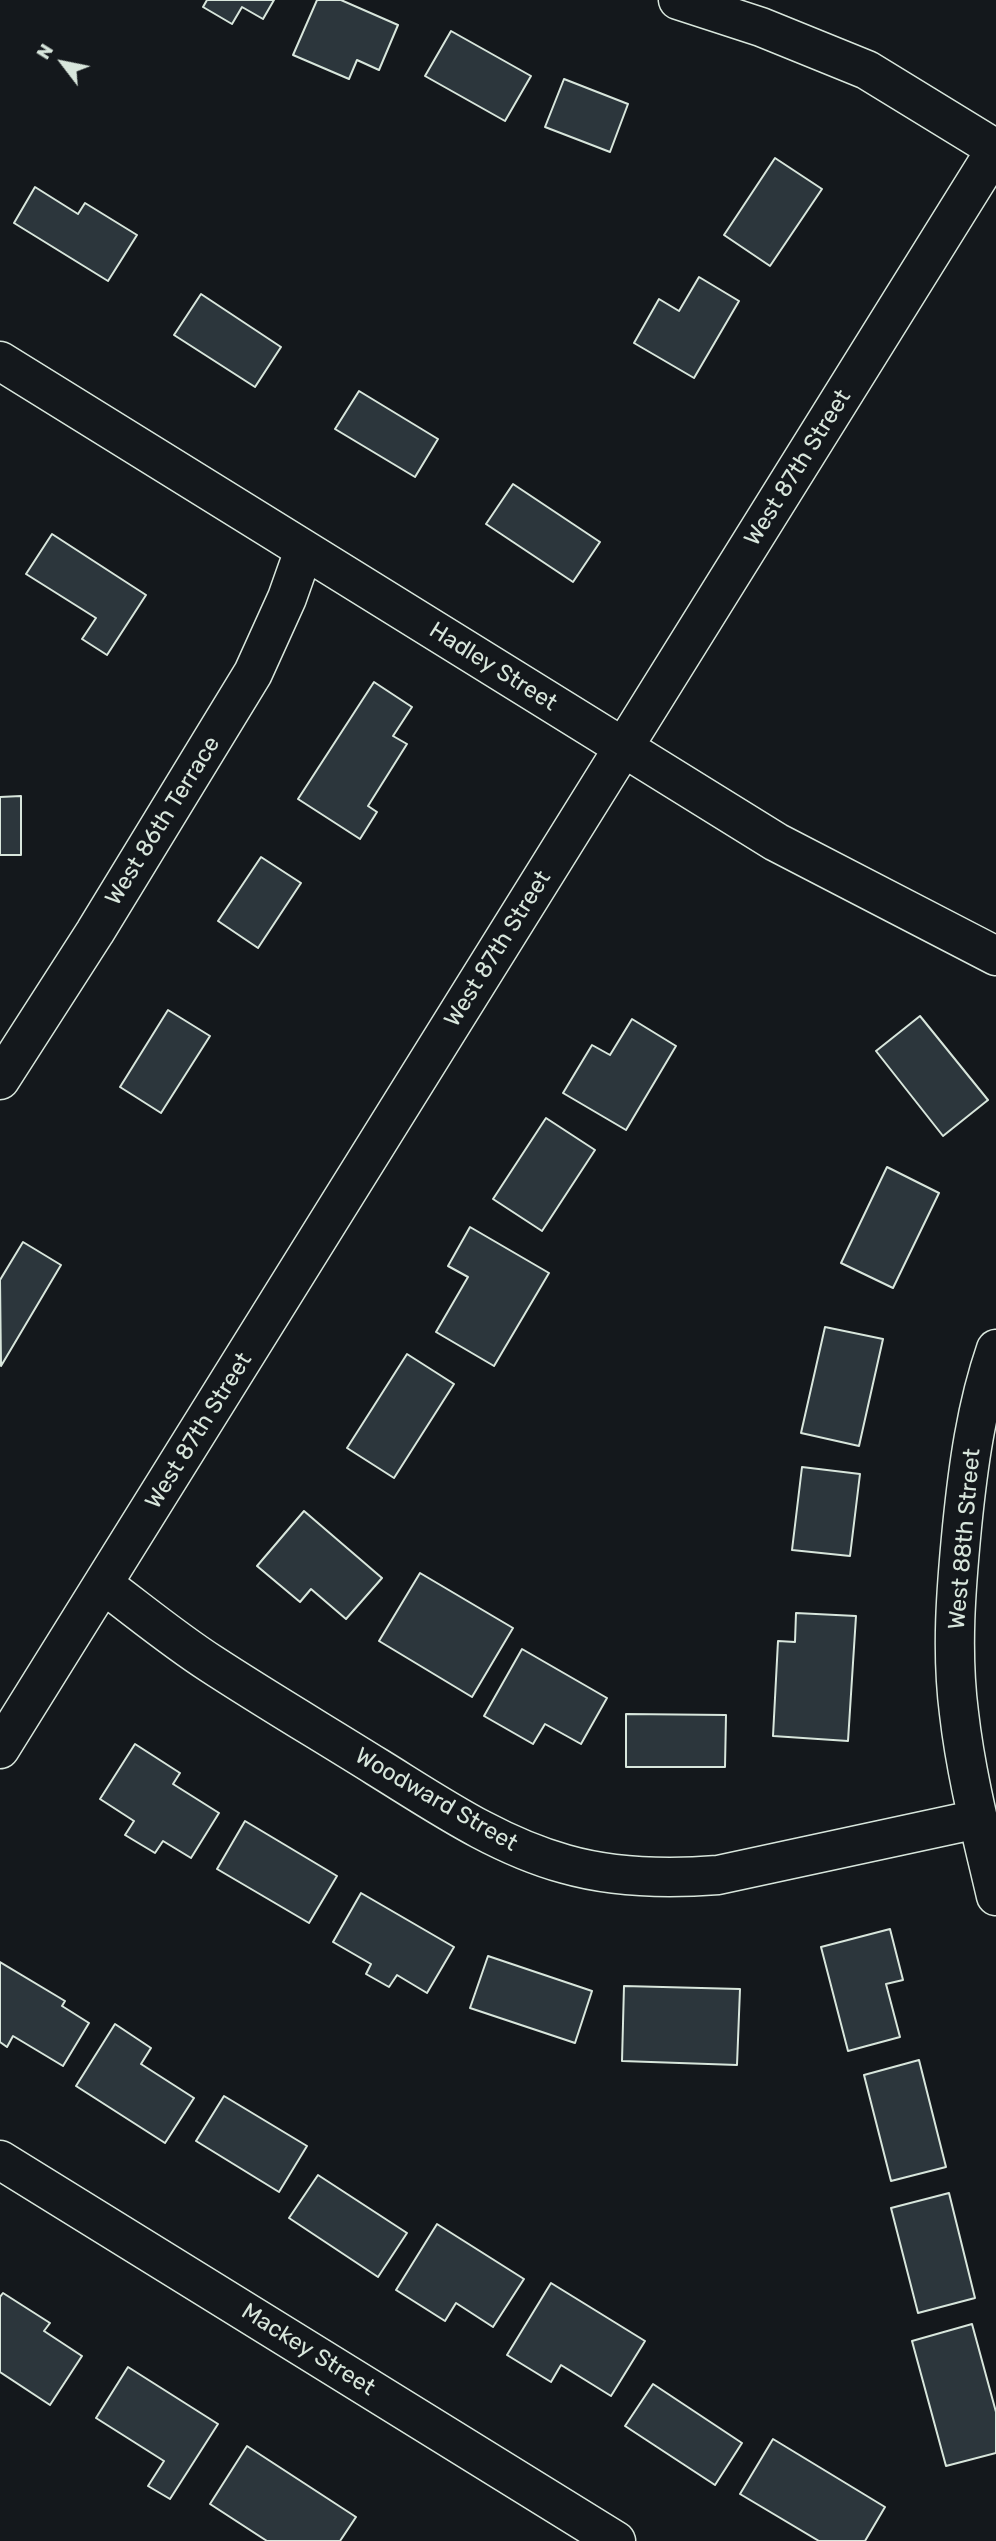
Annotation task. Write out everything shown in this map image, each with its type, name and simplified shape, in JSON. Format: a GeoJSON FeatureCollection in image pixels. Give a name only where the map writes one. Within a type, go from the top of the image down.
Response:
{"type":"FeatureCollection","features":[{"type":"Feature","properties":{"kind":"street"},"geometry":{"type":"LineString","coordinates":[[678,0],[761,27],[867,70],[996,149]]}},
{"type":"Feature","properties":{"kind":"street","name":"West 87th Street"},"geometry":{"type":"LineString","coordinates":[[0,1749],[996,149]]}},
{"type":"Feature","properties":{"kind":"street","name":"Hadley Street"},"geometry":{"type":"LineString","coordinates":[[0,361],[776,842],[996,956]]}},
{"type":"Feature","properties":{"kind":"street","name":"West 86th Terrace"},"geometry":{"type":"LineString","coordinates":[[6,1056],[102,920],[253,673],[287,598],[304,550]]}},
{"type":"Feature","properties":{"kind":"street","name":"West 88th Street"},"geometry":{"type":"LineString","coordinates":[[996,1349],[987,1375],[969,1461],[954,1605],[958,1710],[978,1819],[996,1896]]}},
{"type":"Feature","properties":{"kind":"street","name":"Woodward Street"},"geometry":{"type":"LineString","coordinates":[[103,1584],[207,1662],[449,1811],[497,1838],[532,1854],[567,1865],[642,1877],[718,1875],[978,1819]]}},
{"type":"Feature","properties":{"kind":"street","name":"Mackey Street"},"geometry":{"type":"LineString","coordinates":[[0,2160],[616,2541]]}},
{"type":"Feature","properties":{"kind":"building"},"geometry":{"type":"Polygon","coordinates":[[[207,0],[274,0],[263,19],[242,7],[232,24],[203,7],[207,0]]]}},
{"type":"Feature","properties":{"kind":"building"},"geometry":{"type":"Polygon","coordinates":[[[317,0],[341,0],[398,25],[379,70],[357,60],[349,79],[293,55],[317,0]]]}},
{"type":"Feature","properties":{"kind":"building"},"geometry":{"type":"Polygon","coordinates":[[[451,31],[531,76],[505,121],[425,76],[451,31]]]}},
{"type":"Feature","properties":{"kind":"building"},"geometry":{"type":"Polygon","coordinates":[[[564,79],[628,104],[610,152],[545,127],[564,79]]]}},
{"type":"Feature","properties":{"kind":"building"},"geometry":{"type":"Polygon","coordinates":[[[775,158],[822,189],[770,266],[724,235],[775,158]]]}},
{"type":"Feature","properties":{"kind":"building"},"geometry":{"type":"Polygon","coordinates":[[[35,187],[78,214],[85,203],[137,235],[108,281],[14,223],[35,187]]]}},
{"type":"Feature","properties":{"kind":"building"},"geometry":{"type":"Polygon","coordinates":[[[699,277],[739,301],[694,378],[634,343],[659,299],[679,311],[699,277]]]}},
{"type":"Feature","properties":{"kind":"building"},"geometry":{"type":"Polygon","coordinates":[[[201,294],[281,347],[255,387],[174,335],[201,294]]]}},
{"type":"Feature","properties":{"kind":"building"},"geometry":{"type":"Polygon","coordinates":[[[359,391],[438,439],[415,477],[335,429],[359,391]]]}},
{"type":"Feature","properties":{"kind":"building"},"geometry":{"type":"Polygon","coordinates":[[[513,484],[600,542],[573,582],[486,524],[513,484]]]}},
{"type":"Feature","properties":{"kind":"building"},"geometry":{"type":"Polygon","coordinates":[[[52,534],[146,595],[107,655],[82,639],[96,618],[26,574],[52,534]]]}},
{"type":"Feature","properties":{"kind":"building"},"geometry":{"type":"Polygon","coordinates":[[[374,682],[412,707],[393,736],[407,744],[368,806],[377,812],[360,839],[298,799],[374,682]]]}},
{"type":"Feature","properties":{"kind":"building"},"geometry":{"type":"Polygon","coordinates":[[[21,796],[21,855],[0,855],[0,797],[21,796]]]}},
{"type":"Feature","properties":{"kind":"building"},"geometry":{"type":"Polygon","coordinates":[[[261,857],[301,883],[258,948],[218,921],[261,857]]]}},
{"type":"Feature","properties":{"kind":"building"},"geometry":{"type":"Polygon","coordinates":[[[168,1010],[210,1036],[161,1113],[120,1087],[168,1010]]]}},
{"type":"Feature","properties":{"kind":"building"},"geometry":{"type":"Polygon","coordinates":[[[920,1016],[988,1100],[943,1136],[876,1051],[920,1016]]]}},
{"type":"Feature","properties":{"kind":"building"},"geometry":{"type":"Polygon","coordinates":[[[632,1019],[676,1046],[626,1130],[563,1093],[592,1045],[610,1055],[632,1019]]]}},
{"type":"Feature","properties":{"kind":"building"},"geometry":{"type":"Polygon","coordinates":[[[546,1118],[595,1150],[542,1231],[493,1199],[546,1118]]]}},
{"type":"Feature","properties":{"kind":"building"},"geometry":{"type":"Polygon","coordinates":[[[887,1167],[939,1193],[893,1288],[841,1263],[887,1167]]]}},
{"type":"Feature","properties":{"kind":"building"},"geometry":{"type":"Polygon","coordinates":[[[470,1227],[549,1273],[494,1366],[436,1332],[468,1277],[448,1266],[470,1227]]]}},
{"type":"Feature","properties":{"kind":"building"},"geometry":{"type":"Polygon","coordinates":[[[23,1242],[61,1265],[1,1366],[0,1280],[23,1242]]]}},
{"type":"Feature","properties":{"kind":"building"},"geometry":{"type":"Polygon","coordinates":[[[825,1327],[883,1339],[859,1446],[801,1433],[825,1327]]]}},
{"type":"Feature","properties":{"kind":"building"},"geometry":{"type":"Polygon","coordinates":[[[407,1354],[454,1384],[394,1478],[347,1448],[407,1354]]]}},
{"type":"Feature","properties":{"kind":"building"},"geometry":{"type":"Polygon","coordinates":[[[802,1467],[860,1474],[850,1556],[792,1550],[802,1467]]]}},
{"type":"Feature","properties":{"kind":"building"},"geometry":{"type":"Polygon","coordinates":[[[304,1511],[382,1578],[346,1619],[311,1589],[300,1602],[257,1566],[304,1511]]]}},
{"type":"Feature","properties":{"kind":"building"},"geometry":{"type":"Polygon","coordinates":[[[420,1573],[513,1628],[472,1697],[379,1641],[420,1573]]]}},
{"type":"Feature","properties":{"kind":"building"},"geometry":{"type":"Polygon","coordinates":[[[796,1613],[856,1616],[848,1741],[773,1736],[778,1641],[795,1642],[796,1613]]]}},
{"type":"Feature","properties":{"kind":"building"},"geometry":{"type":"Polygon","coordinates":[[[522,1649],[607,1698],[581,1744],[545,1724],[533,1744],[484,1716],[522,1649]]]}},
{"type":"Feature","properties":{"kind":"building"},"geometry":{"type":"Polygon","coordinates":[[[626,1714],[726,1715],[725,1767],[626,1767],[626,1714]]]}},
{"type":"Feature","properties":{"kind":"building"},"geometry":{"type":"Polygon","coordinates":[[[135,1744],[180,1773],[173,1784],[219,1813],[191,1858],[163,1841],[155,1853],[125,1835],[134,1821],[100,1799],[135,1744]]]}},
{"type":"Feature","properties":{"kind":"building"},"geometry":{"type":"Polygon","coordinates":[[[245,1821],[337,1876],[309,1923],[217,1869],[245,1821]]]}},
{"type":"Feature","properties":{"kind":"building"},"geometry":{"type":"Polygon","coordinates":[[[361,1893],[454,1947],[427,1993],[397,1975],[389,1987],[366,1974],[371,1964],[333,1942],[361,1893]]]}},
{"type":"Feature","properties":{"kind":"building"},"geometry":{"type":"Polygon","coordinates":[[[890,1929],[903,1980],[886,1984],[900,2037],[848,2051],[821,1947],[890,1929]]]}},
{"type":"Feature","properties":{"kind":"building"},"geometry":{"type":"Polygon","coordinates":[[[488,1956],[592,1991],[575,2043],[470,2008],[488,1956]]]}},
{"type":"Feature","properties":{"kind":"building"},"geometry":{"type":"Polygon","coordinates":[[[0,1962],[65,2001],[62,2006],[89,2023],[63,2066],[13,2036],[7,2047],[0,2042],[0,1962]]]}},
{"type":"Feature","properties":{"kind":"building"},"geometry":{"type":"Polygon","coordinates":[[[624,1986],[740,1989],[737,2065],[622,2061],[624,1986]]]}},
{"type":"Feature","properties":{"kind":"building"},"geometry":{"type":"Polygon","coordinates":[[[115,2024],[151,2048],[141,2064],[194,2098],[165,2143],[76,2086],[115,2024]]]}},
{"type":"Feature","properties":{"kind":"building"},"geometry":{"type":"Polygon","coordinates":[[[919,2060],[946,2167],[891,2181],[864,2075],[919,2060]]]}},
{"type":"Feature","properties":{"kind":"building"},"geometry":{"type":"Polygon","coordinates":[[[224,2096],[307,2146],[279,2192],[196,2141],[224,2096]]]}},
{"type":"Feature","properties":{"kind":"building"},"geometry":{"type":"Polygon","coordinates":[[[318,2175],[407,2233],[378,2277],[289,2218],[318,2175]]]}},
{"type":"Feature","properties":{"kind":"building"},"geometry":{"type":"Polygon","coordinates":[[[949,2193],[975,2298],[918,2313],[891,2208],[949,2193]]]}},
{"type":"Feature","properties":{"kind":"building"},"geometry":{"type":"Polygon","coordinates":[[[437,2224],[524,2279],[493,2327],[456,2303],[445,2321],[396,2290],[437,2224]]]}},
{"type":"Feature","properties":{"kind":"building"},"geometry":{"type":"Polygon","coordinates":[[[551,2283],[645,2341],[611,2396],[561,2365],[551,2382],[507,2355],[551,2283]]]}},
{"type":"Feature","properties":{"kind":"building"},"geometry":{"type":"Polygon","coordinates":[[[3,2293],[50,2323],[44,2331],[82,2356],[50,2405],[0,2372],[0,2297],[3,2293]]]}},
{"type":"Feature","properties":{"kind":"building"},"geometry":{"type":"Polygon","coordinates":[[[972,2324],[996,2412],[996,2453],[946,2466],[912,2341],[972,2324]]]}},
{"type":"Feature","properties":{"kind":"building"},"geometry":{"type":"Polygon","coordinates":[[[128,2367],[218,2424],[170,2499],[148,2486],[164,2461],[96,2418],[128,2367]]]}},
{"type":"Feature","properties":{"kind":"building"},"geometry":{"type":"Polygon","coordinates":[[[653,2384],[742,2443],[715,2485],[625,2426],[653,2384]]]}},
{"type":"Feature","properties":{"kind":"building"},"geometry":{"type":"Polygon","coordinates":[[[773,2439],[885,2507],[865,2541],[819,2541],[740,2494],[773,2439]]]}},
{"type":"Feature","properties":{"kind":"building"},"geometry":{"type":"Polygon","coordinates":[[[247,2446],[356,2517],[340,2541],[267,2541],[210,2504],[247,2446]]]}}]}
